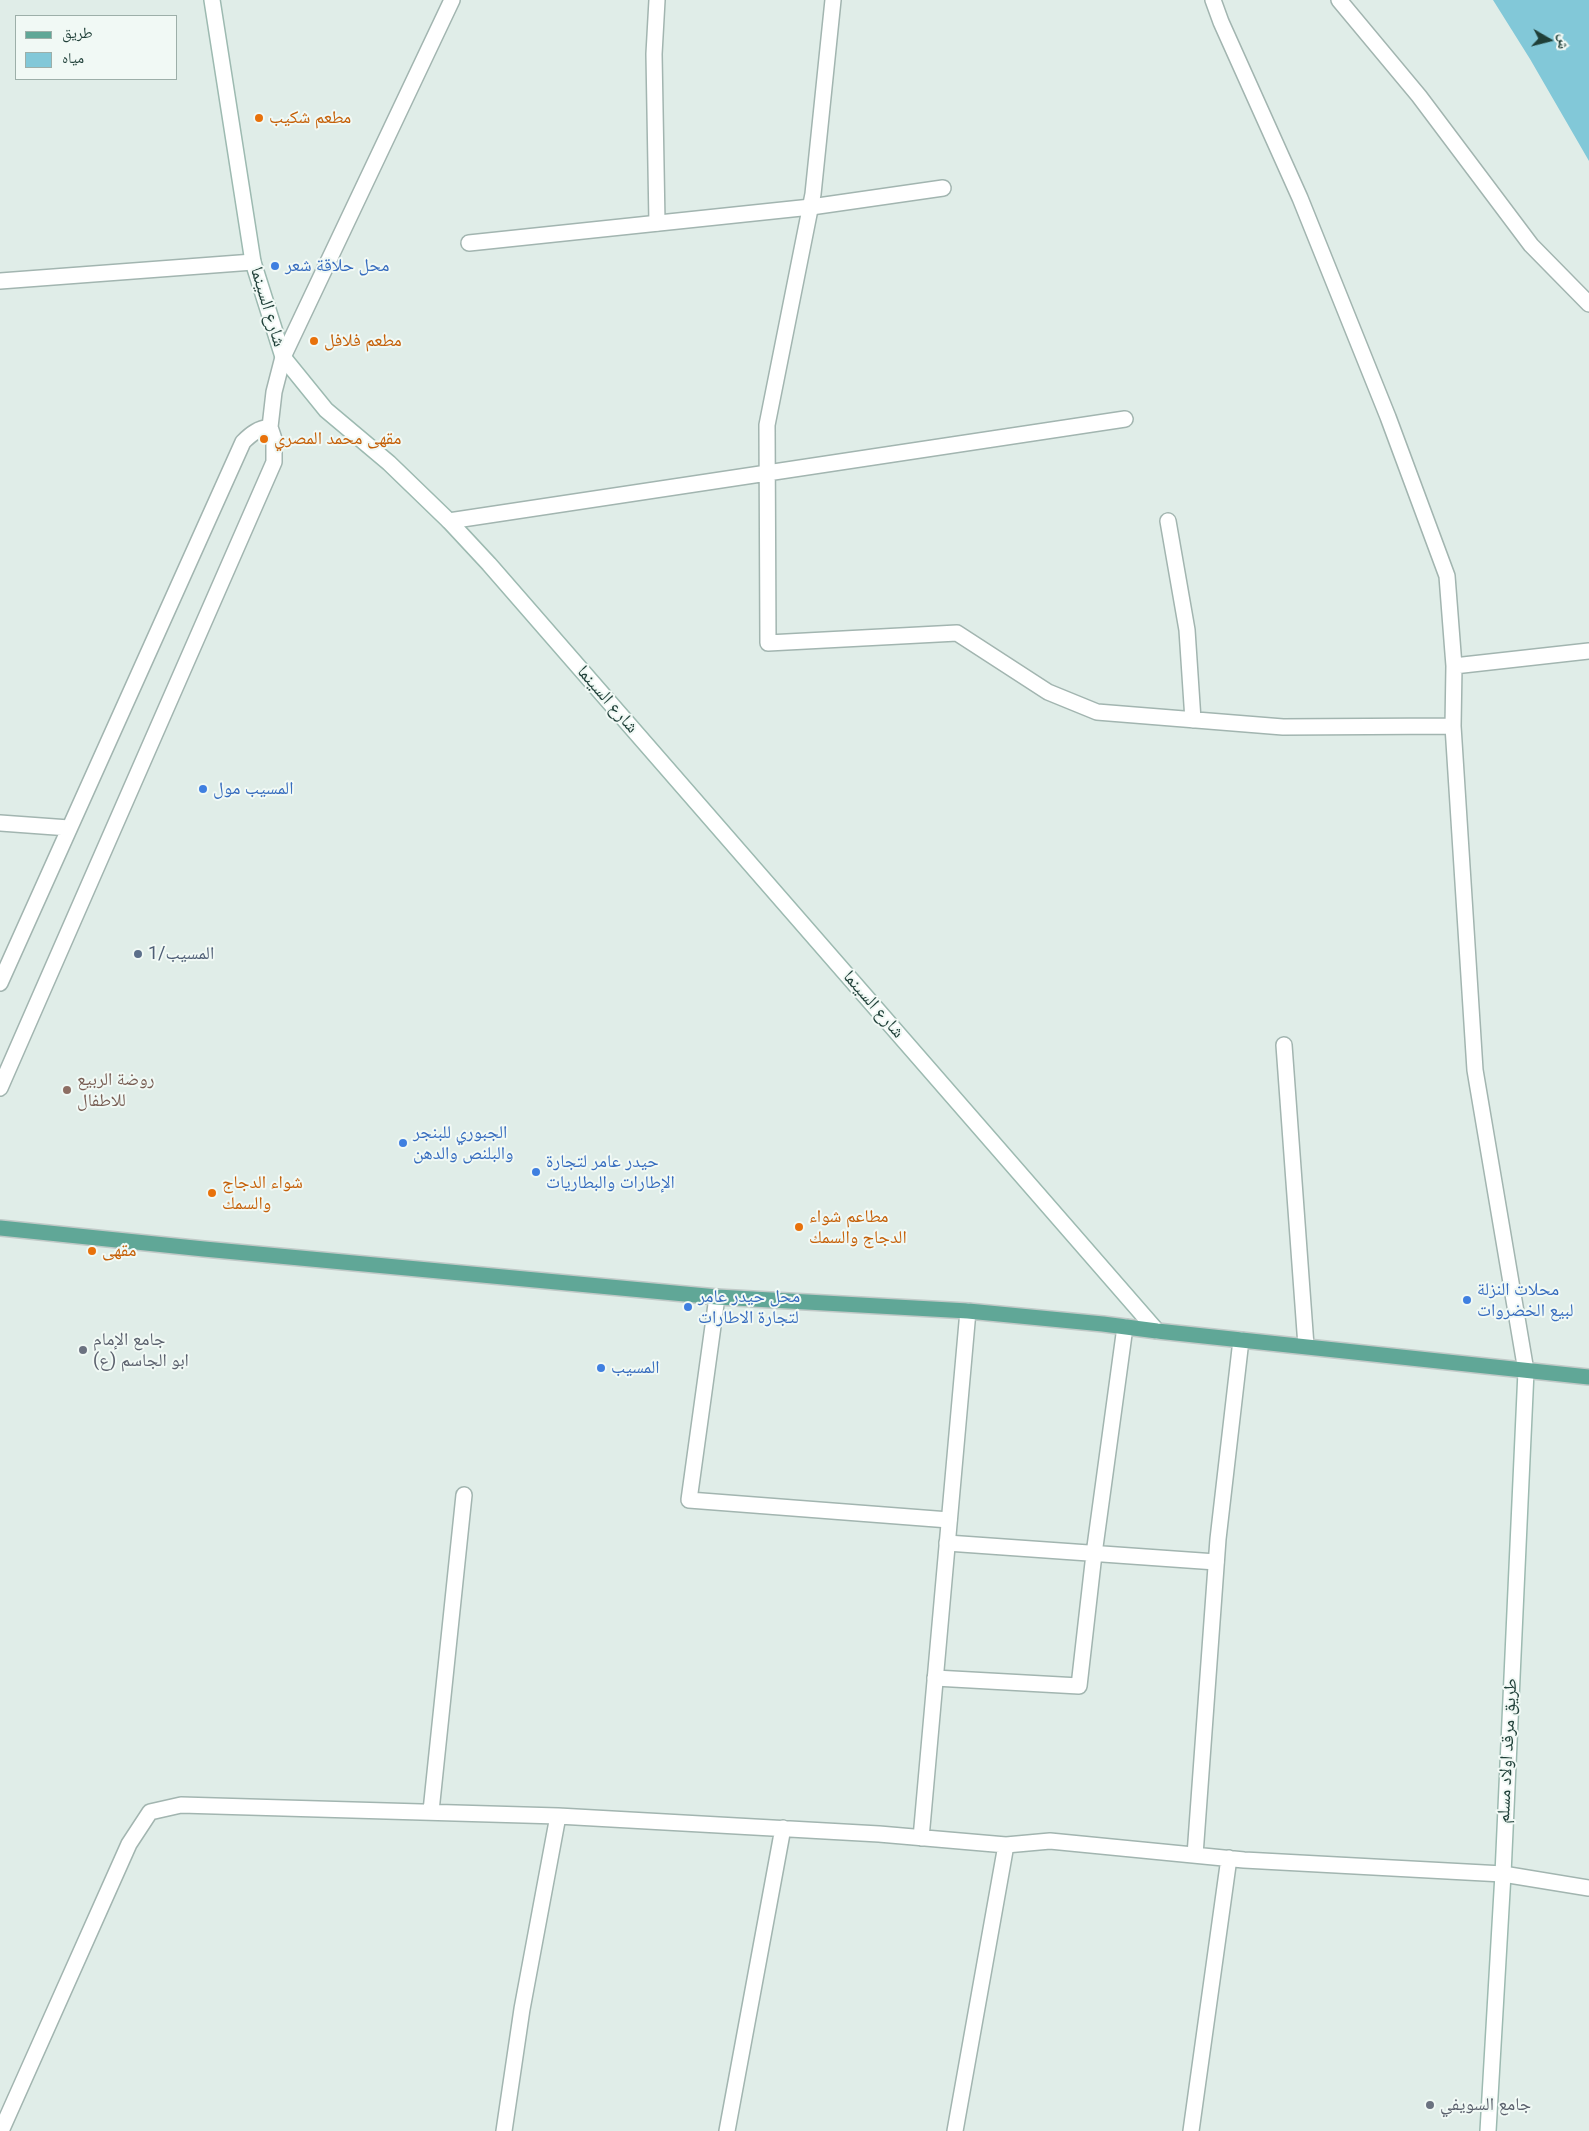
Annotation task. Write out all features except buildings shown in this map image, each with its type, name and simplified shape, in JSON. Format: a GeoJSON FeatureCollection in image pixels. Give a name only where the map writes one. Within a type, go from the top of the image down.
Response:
{"type":"FeatureCollection","features":[{"type":"Feature","properties":{"kind":"main road"},"geometry":{"type":"LineString","coordinates":[[0,1228],[717,1297],[968,1311],[1589,1377]]}},
{"type":"Feature","properties":{"kind":"street","name":"شارع السينما"},"geometry":{"type":"LineString","coordinates":[[212,0],[253,262],[283,357],[326,410],[389,463],[449,521],[1157,1331]]}},
{"type":"Feature","properties":{"kind":"street"},"geometry":{"type":"LineString","coordinates":[[0,1088],[274,462],[274,439],[270,427],[274,392],[283,357],[452,0]]}},
{"type":"Feature","properties":{"kind":"street"},"geometry":{"type":"LineString","coordinates":[[657,0],[654,54],[657,223]]}},
{"type":"Feature","properties":{"kind":"street"},"geometry":{"type":"LineString","coordinates":[[833,0],[810,207],[767,425],[768,642],[957,633],[1048,692],[1097,712],[1283,727],[1453,726]]}},
{"type":"Feature","properties":{"kind":"street","name":"طريق مرقد اولاد مسلم"},"geometry":{"type":"LineString","coordinates":[[1213,0],[1303,207],[1388,417],[1448,576],[1454,666],[1453,726],[1475,1070],[1526,1371],[1503,1874],[1488,2131]]}},
{"type":"Feature","properties":{"kind":"street"},"geometry":{"type":"LineString","coordinates":[[1339,0],[1419,96],[1531,245],[1589,304]]}},
{"type":"Feature","properties":{"kind":"street"},"geometry":{"type":"LineString","coordinates":[[469,243],[810,207],[943,188]]}},
{"type":"Feature","properties":{"kind":"street"},"geometry":{"type":"LineString","coordinates":[[0,281],[253,262]]}},
{"type":"Feature","properties":{"kind":"street"},"geometry":{"type":"LineString","coordinates":[[449,521],[1125,419]]}},
{"type":"Feature","properties":{"kind":"street"},"geometry":{"type":"LineString","coordinates":[[0,983],[243,442],[252,433],[270,427]]}},
{"type":"Feature","properties":{"kind":"street"},"geometry":{"type":"LineString","coordinates":[[1168,521],[1187,630],[1194,720]]}},
{"type":"Feature","properties":{"kind":"street"},"geometry":{"type":"LineString","coordinates":[[1454,666],[1589,651]]}},
{"type":"Feature","properties":{"kind":"street"},"geometry":{"type":"LineString","coordinates":[[0,823],[69,828]]}},
{"type":"Feature","properties":{"kind":"street"},"geometry":{"type":"LineString","coordinates":[[1284,1045],[1306,1346]]}},
{"type":"Feature","properties":{"kind":"street"},"geometry":{"type":"LineString","coordinates":[[717,1297],[689,1500],[949,1520]]}},
{"type":"Feature","properties":{"kind":"street"},"geometry":{"type":"LineString","coordinates":[[921,1838],[968,1311]]}},
{"type":"Feature","properties":{"kind":"street"},"geometry":{"type":"LineString","coordinates":[[935,1678],[1079,1686],[1094,1554],[1125,1327]]}},
{"type":"Feature","properties":{"kind":"street"},"geometry":{"type":"LineString","coordinates":[[1195,1855],[1216,1562],[1241,1340]]}},
{"type":"Feature","properties":{"kind":"street"},"geometry":{"type":"LineString","coordinates":[[431,1811],[464,1495]]}},
{"type":"Feature","properties":{"kind":"street"},"geometry":{"type":"LineString","coordinates":[[947,1543],[1216,1562]]}},
{"type":"Feature","properties":{"kind":"street"},"geometry":{"type":"LineString","coordinates":[[1,2131],[130,1844],[150,1812],[181,1805],[558,1816],[783,1828],[1006,1845],[1050,1841],[1229,1858],[1503,1874],[1589,1888]]}},
{"type":"Feature","properties":{"kind":"street"},"geometry":{"type":"LineString","coordinates":[[504,2131],[522,2009],[558,1816]]}},
{"type":"Feature","properties":{"kind":"street"},"geometry":{"type":"LineString","coordinates":[[727,2131],[783,1828]]}},
{"type":"Feature","properties":{"kind":"street"},"geometry":{"type":"LineString","coordinates":[[955,2131],[1006,1845]]}},
{"type":"Feature","properties":{"kind":"street"},"geometry":{"type":"LineString","coordinates":[[1191,2131],[1229,1858]]}},
{"type":"Feature","properties":{"kind":"water"},"geometry":{"type":"Polygon","coordinates":[[[1493,0],[1589,0],[1589,161],[1530,59],[1493,0]]]}},
{"type":"Feature","properties":{"kind":"place","name":"مطعم شكيب"},"geometry":{"type":"Point","coordinates":[259,118]}},
{"type":"Feature","properties":{"kind":"place","name":"محل حلاقة شعر"},"geometry":{"type":"Point","coordinates":[275,266]}},
{"type":"Feature","properties":{"kind":"place","name":"مطعم فلافل"},"geometry":{"type":"Point","coordinates":[314,341]}},
{"type":"Feature","properties":{"kind":"place","name":"مقهى محمد المصري"},"geometry":{"type":"Point","coordinates":[264,439]}},
{"type":"Feature","properties":{"kind":"place","name":"المسيب مول"},"geometry":{"type":"Point","coordinates":[203,789]}},
{"type":"Feature","properties":{"kind":"place","name":"المسيب/1"},"geometry":{"type":"Point","coordinates":[138,954]}},
{"type":"Feature","properties":{"kind":"place","name":"روضة الربيع للاطفال"},"geometry":{"type":"Point","coordinates":[67,1090]}},
{"type":"Feature","properties":{"kind":"place","name":"الجبوري للبنجر والبلنص والدهن"},"geometry":{"type":"Point","coordinates":[403,1143]}},
{"type":"Feature","properties":{"kind":"place","name":"حيدر عامر لتجارة الإطارات والبطاريات"},"geometry":{"type":"Point","coordinates":[536,1172]}},
{"type":"Feature","properties":{"kind":"place","name":"شواء الدجاج والسمك"},"geometry":{"type":"Point","coordinates":[212,1193]}},
{"type":"Feature","properties":{"kind":"place","name":"مطاعم شواء الدجاج والسمك"},"geometry":{"type":"Point","coordinates":[799,1227]}},
{"type":"Feature","properties":{"kind":"place","name":"مقهى"},"geometry":{"type":"Point","coordinates":[92,1251]}},
{"type":"Feature","properties":{"kind":"place","name":"محلات النزلة لبيع الخضروات"},"geometry":{"type":"Point","coordinates":[1467,1300]}},
{"type":"Feature","properties":{"kind":"place","name":"محل حيدر عامر لتجارة الاطارات"},"geometry":{"type":"Point","coordinates":[688,1307]}},
{"type":"Feature","properties":{"kind":"place","name":"جامع الإمام ابو الجاسم (ع)"},"geometry":{"type":"Point","coordinates":[83,1350]}},
{"type":"Feature","properties":{"kind":"place","name":"المسيب"},"geometry":{"type":"Point","coordinates":[601,1368]}},
{"type":"Feature","properties":{"kind":"place","name":"جامع السويفي"},"geometry":{"type":"Point","coordinates":[1430,2105]}}]}
